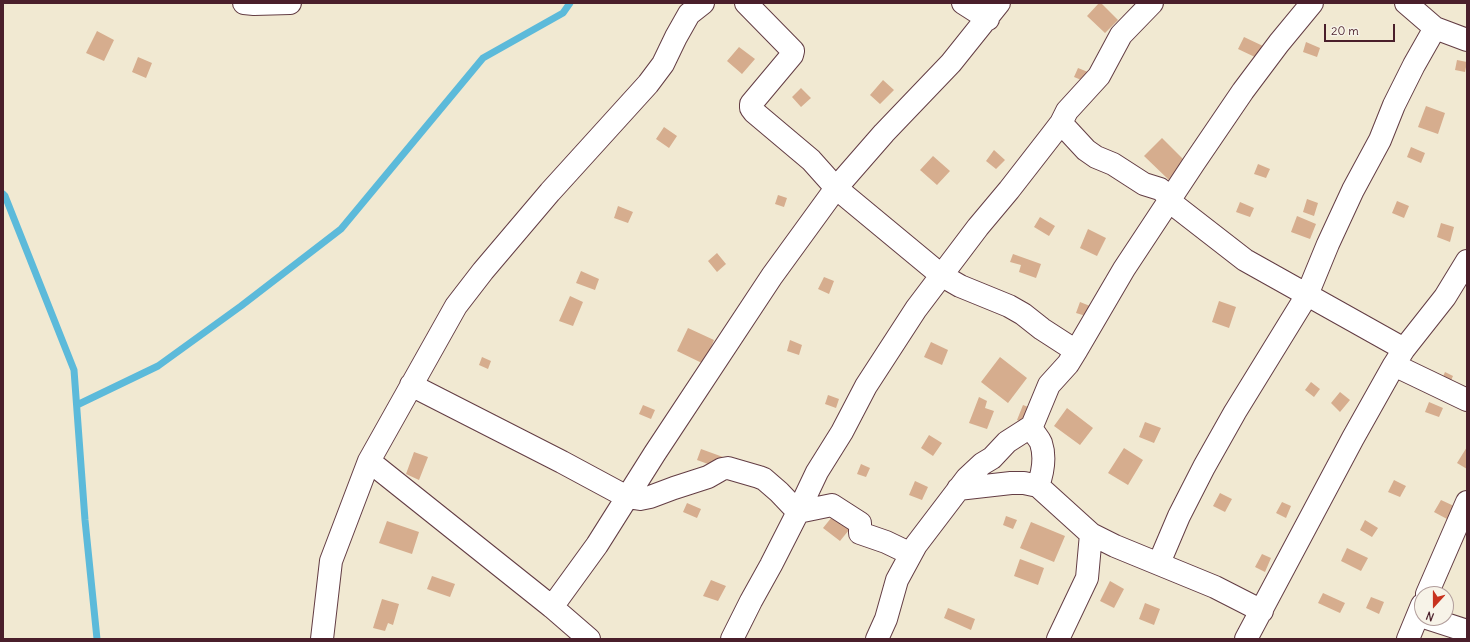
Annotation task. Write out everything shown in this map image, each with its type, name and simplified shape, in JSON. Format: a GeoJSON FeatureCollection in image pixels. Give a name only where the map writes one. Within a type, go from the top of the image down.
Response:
{"type":"FeatureCollection","features":[{"type":"Feature","properties":{"kind":"street"},"geometry":{"type":"LineString","coordinates":[[244,3],[290,3]]}},
{"type":"Feature","properties":{"kind":"street"},"geometry":{"type":"LineString","coordinates":[[322,639],[331,562],[369,461],[456,306],[482,271],[550,192],[648,84],[663,64],[676,36],[689,14],[703,3]]}},
{"type":"Feature","properties":{"kind":"street"},"geometry":{"type":"LineString","coordinates":[[746,3],[793,51],[792,55],[751,104],[751,108],[811,160],[836,188],[940,275],[960,286],[1009,306],[1076,351]]}},
{"type":"Feature","properties":{"kind":"street"},"geometry":{"type":"LineString","coordinates":[[552,607],[597,544],[772,276],[836,188],[884,133],[951,63],[994,11],[963,3]]}},
{"type":"Feature","properties":{"kind":"street"},"geometry":{"type":"LineString","coordinates":[[732,639],[798,512],[817,472],[842,432],[866,386],[916,309],[940,275],[1061,123],[1067,111],[1099,76],[1121,35],[1152,3]]}},
{"type":"Feature","properties":{"kind":"street"},"geometry":{"type":"LineString","coordinates":[[1038,486],[1043,470],[1043,456],[1040,442],[1033,432],[1032,426],[1049,385],[1068,364],[1124,269],[1243,92],[1279,43],[1312,3]]}},
{"type":"Feature","properties":{"kind":"street"},"geometry":{"type":"LineString","coordinates":[[1406,3],[1435,28],[1467,40]]}},
{"type":"Feature","properties":{"kind":"street"},"geometry":{"type":"LineString","coordinates":[[1159,563],[1179,516],[1204,467],[1239,406],[1307,295],[1328,244],[1380,140],[1394,105],[1435,28]]}},
{"type":"Feature","properties":{"kind":"street"},"geometry":{"type":"LineString","coordinates":[[1061,123],[1086,150],[1096,157],[1113,164],[1144,184],[1160,189],[1165,193],[1169,201],[1245,260],[1307,295],[1399,357],[1467,400]]}},
{"type":"Feature","properties":{"kind":"street"},"geometry":{"type":"LineString","coordinates":[[1246,639],[1353,438],[1399,357],[1445,297],[1467,261]]}},
{"type":"Feature","properties":{"kind":"street"},"geometry":{"type":"LineString","coordinates":[[411,385],[627,497],[640,499],[650,497],[728,468],[764,479],[798,512]]}},
{"type":"Feature","properties":{"kind":"street"},"geometry":{"type":"LineString","coordinates":[[877,639],[886,619],[897,580],[916,545],[958,489],[977,468],[992,458],[1007,442],[1032,426]]}},
{"type":"Feature","properties":{"kind":"street"},"geometry":{"type":"LineString","coordinates":[[369,461],[552,607],[589,639]]}},
{"type":"Feature","properties":{"kind":"street"},"geometry":{"type":"LineString","coordinates":[[958,489],[1011,483],[1024,483],[1038,486],[1091,534],[1115,546],[1215,587],[1262,611]]}},
{"type":"Feature","properties":{"kind":"street"},"geometry":{"type":"LineString","coordinates":[[1430,586],[1467,502]]}},
{"type":"Feature","properties":{"kind":"street"},"geometry":{"type":"LineString","coordinates":[[798,512],[832,505],[860,522],[860,533],[886,542],[911,554]]}},
{"type":"Feature","properties":{"kind":"street"},"geometry":{"type":"LineString","coordinates":[[1058,639],[1087,578],[1091,534]]}},
{"type":"Feature","properties":{"kind":"street"},"geometry":{"type":"LineString","coordinates":[[1408,639],[1415,626]]}},
{"type":"Feature","properties":{"kind":"street"},"geometry":{"type":"LineString","coordinates":[[1454,626],[1467,631]]}},
{"type":"Feature","properties":{"kind":"building"},"geometry":{"type":"Polygon","coordinates":[[[1099,3],[1101,3],[1118,20],[1105,33],[1087,16],[1099,3]]]}},
{"type":"Feature","properties":{"kind":"building"},"geometry":{"type":"Polygon","coordinates":[[[97,31],[114,40],[104,61],[86,53],[97,31]]]}},
{"type":"Feature","properties":{"kind":"building"},"geometry":{"type":"Polygon","coordinates":[[[1244,37],[1263,46],[1257,58],[1238,49],[1244,37]]]}},
{"type":"Feature","properties":{"kind":"building"},"geometry":{"type":"Polygon","coordinates":[[[1306,42],[1320,48],[1317,57],[1303,52],[1306,42]]]}},
{"type":"Feature","properties":{"kind":"building"},"geometry":{"type":"Polygon","coordinates":[[[739,47],[755,59],[742,74],[727,61],[739,47]]]}},
{"type":"Feature","properties":{"kind":"building"},"geometry":{"type":"Polygon","coordinates":[[[138,57],[152,63],[146,78],[132,72],[138,57]]]}},
{"type":"Feature","properties":{"kind":"building"},"geometry":{"type":"Polygon","coordinates":[[[1457,60],[1467,62],[1465,72],[1455,70],[1457,60]]]}},
{"type":"Feature","properties":{"kind":"building"},"geometry":{"type":"Polygon","coordinates":[[[1078,68],[1093,74],[1089,83],[1074,77],[1078,68]]]}},
{"type":"Feature","properties":{"kind":"building"},"geometry":{"type":"Polygon","coordinates":[[[883,80],[894,90],[880,104],[870,95],[883,80]]]}},
{"type":"Feature","properties":{"kind":"building"},"geometry":{"type":"Polygon","coordinates":[[[801,88],[811,98],[801,107],[792,97],[801,88]]]}},
{"type":"Feature","properties":{"kind":"building"},"geometry":{"type":"Polygon","coordinates":[[[1426,106],[1445,113],[1438,134],[1418,127],[1426,106]]]}},
{"type":"Feature","properties":{"kind":"building"},"geometry":{"type":"Polygon","coordinates":[[[664,127],[677,136],[669,148],[656,139],[664,127]]]}},
{"type":"Feature","properties":{"kind":"building"},"geometry":{"type":"Polygon","coordinates":[[[1162,138],[1186,162],[1169,180],[1144,156],[1162,138]]]}},
{"type":"Feature","properties":{"kind":"building"},"geometry":{"type":"Polygon","coordinates":[[[1411,147],[1425,153],[1421,163],[1407,157],[1411,147]]]}},
{"type":"Feature","properties":{"kind":"building"},"geometry":{"type":"Polygon","coordinates":[[[994,150],[1005,160],[996,169],[986,161],[994,150]]]}},
{"type":"Feature","properties":{"kind":"building"},"geometry":{"type":"Polygon","coordinates":[[[933,156],[950,171],[937,185],[920,170],[933,156]]]}},
{"type":"Feature","properties":{"kind":"building"},"geometry":{"type":"Polygon","coordinates":[[[1258,164],[1270,169],[1266,178],[1254,174],[1258,164]]]}},
{"type":"Feature","properties":{"kind":"building"},"geometry":{"type":"Polygon","coordinates":[[[778,195],[787,198],[784,207],[775,204],[778,195]]]}},
{"type":"Feature","properties":{"kind":"building"},"geometry":{"type":"Polygon","coordinates":[[[1307,199],[1318,203],[1314,216],[1303,212],[1307,199]]]}},
{"type":"Feature","properties":{"kind":"building"},"geometry":{"type":"Polygon","coordinates":[[[1397,201],[1409,206],[1404,218],[1392,213],[1397,201]]]}},
{"type":"Feature","properties":{"kind":"building"},"geometry":{"type":"Polygon","coordinates":[[[1240,202],[1254,208],[1250,217],[1236,212],[1240,202]]]}},
{"type":"Feature","properties":{"kind":"building"},"geometry":{"type":"Polygon","coordinates":[[[618,206],[633,212],[628,223],[614,218],[618,206]]]}},
{"type":"Feature","properties":{"kind":"building"},"geometry":{"type":"Polygon","coordinates":[[[1297,216],[1316,224],[1310,239],[1291,232],[1297,216]]]}},
{"type":"Feature","properties":{"kind":"building"},"geometry":{"type":"Polygon","coordinates":[[[1040,217],[1055,226],[1049,236],[1034,227],[1040,217]]]}},
{"type":"Feature","properties":{"kind":"building"},"geometry":{"type":"Polygon","coordinates":[[[1441,223],[1454,227],[1450,242],[1437,237],[1441,223]]]}},
{"type":"Feature","properties":{"kind":"building"},"geometry":{"type":"Polygon","coordinates":[[[1088,229],[1106,238],[1097,256],[1080,248],[1088,229]]]}},
{"type":"Feature","properties":{"kind":"building"},"geometry":{"type":"Polygon","coordinates":[[[717,253],[726,264],[717,272],[708,261],[717,253]]]}},
{"type":"Feature","properties":{"kind":"building"},"geometry":{"type":"Polygon","coordinates":[[[1013,254],[1041,264],[1036,278],[1019,272],[1021,265],[1010,262],[1013,254]]]}},
{"type":"Feature","properties":{"kind":"building"},"geometry":{"type":"Polygon","coordinates":[[[581,271],[599,279],[595,290],[576,283],[581,271]]]}},
{"type":"Feature","properties":{"kind":"building"},"geometry":{"type":"Polygon","coordinates":[[[824,277],[834,281],[829,294],[818,289],[824,277]]]}},
{"type":"Feature","properties":{"kind":"building"},"geometry":{"type":"Polygon","coordinates":[[[570,296],[583,302],[573,326],[559,321],[570,296]]]}},
{"type":"Feature","properties":{"kind":"building"},"geometry":{"type":"Polygon","coordinates":[[[1219,301],[1236,307],[1229,328],[1212,322],[1219,301]]]}},
{"type":"Feature","properties":{"kind":"building"},"geometry":{"type":"Polygon","coordinates":[[[1080,302],[1090,306],[1086,316],[1076,313],[1080,302]]]}},
{"type":"Feature","properties":{"kind":"building"},"geometry":{"type":"Polygon","coordinates":[[[688,328],[714,340],[704,364],[677,351],[688,328]]]}},
{"type":"Feature","properties":{"kind":"building"},"geometry":{"type":"Polygon","coordinates":[[[790,340],[802,345],[799,355],[787,351],[790,340]]]}},
{"type":"Feature","properties":{"kind":"building"},"geometry":{"type":"Polygon","coordinates":[[[931,342],[948,350],[942,365],[924,357],[931,342]]]}},
{"type":"Feature","properties":{"kind":"building"},"geometry":{"type":"Polygon","coordinates":[[[482,357],[491,361],[488,369],[479,365],[482,357]]]}},
{"type":"Feature","properties":{"kind":"building"},"geometry":{"type":"Polygon","coordinates":[[[1000,357],[1027,378],[1008,403],[981,382],[1000,357]]]}},
{"type":"Feature","properties":{"kind":"building"},"geometry":{"type":"Polygon","coordinates":[[[1445,372],[1453,376],[1450,383],[1442,379],[1445,372]]]}},
{"type":"Feature","properties":{"kind":"building"},"geometry":{"type":"Polygon","coordinates":[[[1311,382],[1320,389],[1314,397],[1305,390],[1311,382]]]}},
{"type":"Feature","properties":{"kind":"building"},"geometry":{"type":"Polygon","coordinates":[[[1340,392],[1350,400],[1340,412],[1331,403],[1340,392]]]}},
{"type":"Feature","properties":{"kind":"building"},"geometry":{"type":"Polygon","coordinates":[[[828,395],[839,399],[836,408],[825,404],[828,395]]]}},
{"type":"Feature","properties":{"kind":"building"},"geometry":{"type":"Polygon","coordinates":[[[979,397],[987,401],[985,408],[994,411],[987,429],[969,423],[979,397]]]}},
{"type":"Feature","properties":{"kind":"building"},"geometry":{"type":"Polygon","coordinates":[[[1429,402],[1443,408],[1439,417],[1425,412],[1429,402]]]}},
{"type":"Feature","properties":{"kind":"building"},"geometry":{"type":"Polygon","coordinates":[[[643,405],[655,410],[651,419],[639,414],[643,405]]]}},
{"type":"Feature","properties":{"kind":"building"},"geometry":{"type":"Polygon","coordinates":[[[1023,405],[1036,410],[1031,425],[1017,420],[1023,405]]]}},
{"type":"Feature","properties":{"kind":"building"},"geometry":{"type":"Polygon","coordinates":[[[1067,408],[1093,428],[1080,445],[1054,426],[1067,408]]]}},
{"type":"Feature","properties":{"kind":"building"},"geometry":{"type":"Polygon","coordinates":[[[1145,422],[1161,428],[1154,443],[1139,437],[1145,422]]]}},
{"type":"Feature","properties":{"kind":"building"},"geometry":{"type":"Polygon","coordinates":[[[929,435],[942,443],[933,456],[921,448],[929,435]]]}},
{"type":"Feature","properties":{"kind":"building"},"geometry":{"type":"Polygon","coordinates":[[[1467,447],[1467,469],[1457,463],[1467,447]]]}},
{"type":"Feature","properties":{"kind":"building"},"geometry":{"type":"Polygon","coordinates":[[[1124,448],[1143,460],[1128,485],[1108,473],[1124,448]]]}},
{"type":"Feature","properties":{"kind":"building"},"geometry":{"type":"Polygon","coordinates":[[[701,449],[723,457],[719,468],[697,460],[701,449]]]}},
{"type":"Feature","properties":{"kind":"building"},"geometry":{"type":"Polygon","coordinates":[[[414,452],[428,457],[419,480],[406,474],[414,452]]]}},
{"type":"Feature","properties":{"kind":"building"},"geometry":{"type":"Polygon","coordinates":[[[861,464],[870,468],[866,477],[857,474],[861,464]]]}},
{"type":"Feature","properties":{"kind":"building"},"geometry":{"type":"Polygon","coordinates":[[[1394,480],[1406,486],[1400,497],[1388,492],[1394,480]]]}},
{"type":"Feature","properties":{"kind":"building"},"geometry":{"type":"Polygon","coordinates":[[[915,481],[928,487],[922,500],[909,495],[915,481]]]}},
{"type":"Feature","properties":{"kind":"building"},"geometry":{"type":"Polygon","coordinates":[[[1220,493],[1232,499],[1225,512],[1213,506],[1220,493]]]}},
{"type":"Feature","properties":{"kind":"building"},"geometry":{"type":"Polygon","coordinates":[[[1441,500],[1454,506],[1447,519],[1434,512],[1441,500]]]}},
{"type":"Feature","properties":{"kind":"building"},"geometry":{"type":"Polygon","coordinates":[[[1282,502],[1291,506],[1286,518],[1276,513],[1282,502]]]}},
{"type":"Feature","properties":{"kind":"building"},"geometry":{"type":"Polygon","coordinates":[[[687,503],[701,509],[697,518],[683,512],[687,503]]]}},
{"type":"Feature","properties":{"kind":"building"},"geometry":{"type":"Polygon","coordinates":[[[836,512],[853,525],[840,541],[823,528],[836,512]]]}},
{"type":"Feature","properties":{"kind":"building"},"geometry":{"type":"Polygon","coordinates":[[[1006,516],[1017,520],[1013,529],[1003,525],[1006,516]]]}},
{"type":"Feature","properties":{"kind":"building"},"geometry":{"type":"Polygon","coordinates":[[[1365,520],[1378,528],[1372,537],[1360,530],[1365,520]]]}},
{"type":"Feature","properties":{"kind":"building"},"geometry":{"type":"Polygon","coordinates":[[[387,521],[419,532],[412,554],[379,543],[387,521]]]}},
{"type":"Feature","properties":{"kind":"building"},"geometry":{"type":"Polygon","coordinates":[[[1031,522],[1065,536],[1054,562],[1020,548],[1031,522]]]}},
{"type":"Feature","properties":{"kind":"building"},"geometry":{"type":"Polygon","coordinates":[[[1347,548],[1368,558],[1361,571],[1341,561],[1347,548]]]}},
{"type":"Feature","properties":{"kind":"building"},"geometry":{"type":"Polygon","coordinates":[[[1262,554],[1271,558],[1265,572],[1255,567],[1262,554]]]}},
{"type":"Feature","properties":{"kind":"building"},"geometry":{"type":"Polygon","coordinates":[[[1020,559],[1044,568],[1038,585],[1014,576],[1020,559]]]}},
{"type":"Feature","properties":{"kind":"building"},"geometry":{"type":"Polygon","coordinates":[[[432,576],[455,584],[450,597],[427,589],[432,576]]]}},
{"type":"Feature","properties":{"kind":"building"},"geometry":{"type":"Polygon","coordinates":[[[711,580],[726,586],[718,601],[703,596],[711,580]]]}},
{"type":"Feature","properties":{"kind":"building"},"geometry":{"type":"Polygon","coordinates":[[[1110,581],[1124,589],[1114,608],[1100,601],[1110,581]]]}},
{"type":"Feature","properties":{"kind":"building"},"geometry":{"type":"Polygon","coordinates":[[[1323,593],[1345,603],[1340,613],[1318,603],[1323,593]]]}},
{"type":"Feature","properties":{"kind":"building"},"geometry":{"type":"Polygon","coordinates":[[[1371,597],[1384,602],[1379,614],[1366,608],[1371,597]]]}},
{"type":"Feature","properties":{"kind":"building"},"geometry":{"type":"Polygon","coordinates":[[[382,599],[399,604],[393,625],[388,623],[385,631],[373,628],[382,599]]]}},
{"type":"Feature","properties":{"kind":"building"},"geometry":{"type":"Polygon","coordinates":[[[1145,603],[1160,609],[1154,625],[1139,619],[1145,603]]]}},
{"type":"Feature","properties":{"kind":"building"},"geometry":{"type":"Polygon","coordinates":[[[948,608],[975,619],[971,630],[944,618],[948,608]]]}},
{"type":"Feature","properties":{"kind":"waterway"},"geometry":{"type":"LineString","coordinates":[[77,405],[158,366],[241,306],[341,229],[483,58],[563,13],[570,3]]}},
{"type":"Feature","properties":{"kind":"waterway"},"geometry":{"type":"LineString","coordinates":[[3,194],[74,370],[85,520],[97,639]]}}]}
